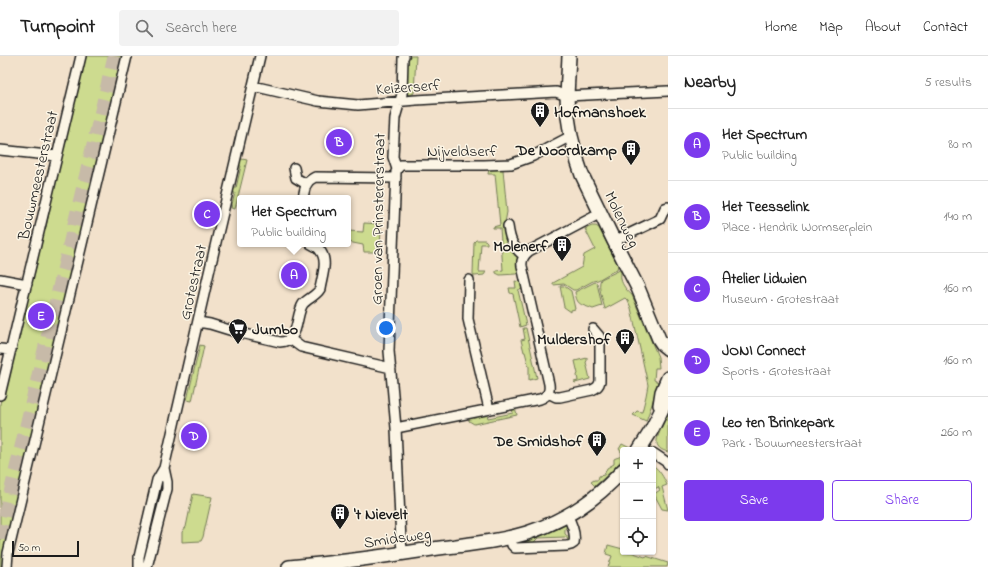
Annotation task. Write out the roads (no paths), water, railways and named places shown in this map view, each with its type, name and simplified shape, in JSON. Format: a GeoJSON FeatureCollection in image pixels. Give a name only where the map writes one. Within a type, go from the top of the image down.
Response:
{"type":"FeatureCollection","features":[{"type":"Feature","properties":{"kind":"main road","name":"Molenweg"},"geometry":{"type":"LineString","coordinates":[[568,56],[568,117],[571,136],[582,175],[638,288],[659,339],[668,349]]}},
{"type":"Feature","properties":{"kind":"main road"},"geometry":{"type":"LineString","coordinates":[[647,447],[654,426],[662,392],[668,378]]}},
{"type":"Feature","properties":{"kind":"main road"},"geometry":{"type":"LineString","coordinates":[[654,426],[668,397]]}},
{"type":"Feature","properties":{"kind":"main road","name":"Smidsweg"},"geometry":{"type":"LineString","coordinates":[[289,567],[363,563],[403,553],[488,541],[527,533],[550,524],[589,501],[604,490],[620,473]]}},
{"type":"Feature","properties":{"kind":"street","name":"Bouwmeesterstraat"},"geometry":{"type":"LineString","coordinates":[[0,395],[81,56]]}},
{"type":"Feature","properties":{"kind":"street"},"geometry":{"type":"LineString","coordinates":[[7,567],[8,553],[127,56]]}},
{"type":"Feature","properties":{"kind":"street","name":"Grotestraat"},"geometry":{"type":"LineString","coordinates":[[139,567],[139,557],[146,526],[157,480],[164,468],[260,56]]}},
{"type":"Feature","properties":{"kind":"street","name":"Groen van Prinstererstraat"},"geometry":{"type":"LineString","coordinates":[[403,553],[401,542],[396,428],[389,351],[396,173],[393,157],[393,142],[395,118],[402,94],[404,56]]}},
{"type":"Feature","properties":{"kind":"street","name":"Keizerserf"},"geometry":{"type":"LineString","coordinates":[[253,86],[318,100],[358,105],[399,101],[556,92],[567,96],[668,91]]}},
{"type":"Feature","properties":{"kind":"street","name":"Nijveldserf"},"geometry":{"type":"LineString","coordinates":[[306,184],[315,177],[396,173],[401,165],[511,164],[533,156],[571,136]]}},
{"type":"Feature","properties":{"kind":"street"},"geometry":{"type":"LineString","coordinates":[[0,150],[57,156]]}},
{"type":"Feature","properties":{"kind":"street"},"geometry":{"type":"LineString","coordinates":[[294,168],[296,178],[306,184],[304,195]]}},
{"type":"Feature","properties":{"kind":"street"},"geometry":{"type":"LineString","coordinates":[[614,241],[660,219],[665,208],[668,207]]}},
{"type":"Feature","properties":{"kind":"street"},"geometry":{"type":"LineString","coordinates":[[396,428],[545,397],[548,393],[549,384],[522,266],[524,256],[529,251],[601,213]]}},
{"type":"Feature","properties":{"kind":"street"},"geometry":{"type":"LineString","coordinates":[[508,226],[513,246],[524,256]]}},
{"type":"Feature","properties":{"kind":"street"},"geometry":{"type":"LineString","coordinates":[[198,322],[280,342],[287,341],[295,331],[303,304],[318,293],[320,289],[325,262],[324,257],[319,249],[316,247]]}},
{"type":"Feature","properties":{"kind":"street"},"geometry":{"type":"LineString","coordinates":[[0,279],[27,284]]}},
{"type":"Feature","properties":{"kind":"street"},"geometry":{"type":"LineString","coordinates":[[469,280],[468,319],[489,408]]}},
{"type":"Feature","properties":{"kind":"street"},"geometry":{"type":"LineString","coordinates":[[548,393],[551,396],[560,397],[599,386],[600,339],[593,329]]}},
{"type":"Feature","properties":{"kind":"street"},"geometry":{"type":"LineString","coordinates":[[290,339],[304,348],[391,368]]}},
{"type":"Feature","properties":{"kind":"street"},"geometry":{"type":"LineString","coordinates":[[0,349],[11,350]]}},
{"type":"Feature","properties":{"kind":"street"},"geometry":{"type":"LineString","coordinates":[[656,455],[668,463]]}},
{"type":"Feature","properties":{"kind":"street","name":"Grotestraat"},"geometry":{"type":"LineString","coordinates":[[147,567],[167,489],[164,468]]}},
{"type":"Feature","properties":{"kind":"street"},"geometry":{"type":"LineString","coordinates":[[510,537],[512,545],[515,548],[571,545],[574,543],[573,526],[567,515]]}},
{"type":"Feature","properties":{"kind":"street"},"geometry":{"type":"LineString","coordinates":[[146,526],[157,528]]}},
{"type":"Feature","properties":{"kind":"tunnel"},"geometry":{"type":"LineString","coordinates":[[0,539],[115,56]]}},
{"type":"Feature","properties":{"kind":"place","name":"Hofmanshoek"},"geometry":{"type":"Point","coordinates":[540,128]}},
{"type":"Feature","properties":{"kind":"place","name":"Het Teesselink"},"geometry":{"type":"Point","coordinates":[339,142]}},
{"type":"Feature","properties":{"kind":"place","name":"De Noordkamp"},"geometry":{"type":"Point","coordinates":[631,166]}},
{"type":"Feature","properties":{"kind":"place","name":"Atelier Lidwien"},"geometry":{"type":"Point","coordinates":[207,214]}},
{"type":"Feature","properties":{"kind":"place","name":"Molenerf"},"geometry":{"type":"Point","coordinates":[562,262]}},
{"type":"Feature","properties":{"kind":"place","name":"Het Spectrum"},"geometry":{"type":"Point","coordinates":[294,275]}},
{"type":"Feature","properties":{"kind":"place","name":"Leo ten Brinkepark"},"geometry":{"type":"Point","coordinates":[41,316]}},
{"type":"Feature","properties":{"kind":"place","name":"Jumbo"},"geometry":{"type":"Point","coordinates":[238,345]}},
{"type":"Feature","properties":{"kind":"place","name":"Muldershof"},"geometry":{"type":"Point","coordinates":[625,355]}},
{"type":"Feature","properties":{"kind":"place","name":"JONI Connect"},"geometry":{"type":"Point","coordinates":[194,436]}},
{"type":"Feature","properties":{"kind":"place","name":"De Smidshof"},"geometry":{"type":"Point","coordinates":[597,457]}},
{"type":"Feature","properties":{"kind":"place","name":"'t Nievelt"},"geometry":{"type":"Point","coordinates":[340,530]}}]}
